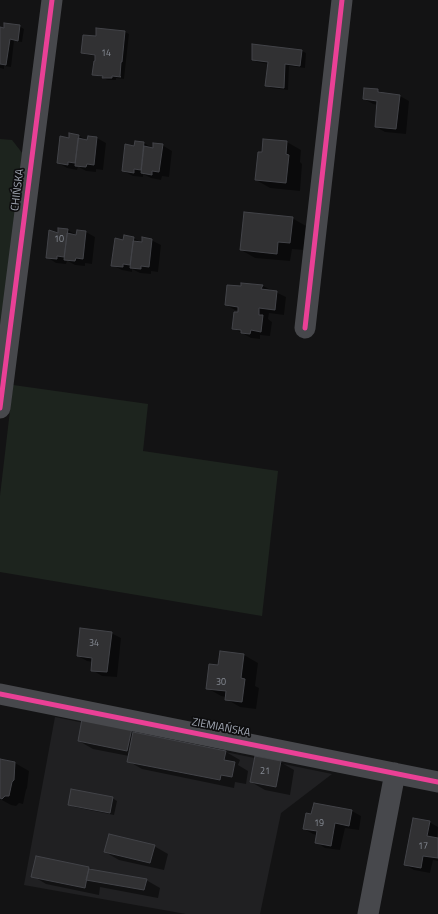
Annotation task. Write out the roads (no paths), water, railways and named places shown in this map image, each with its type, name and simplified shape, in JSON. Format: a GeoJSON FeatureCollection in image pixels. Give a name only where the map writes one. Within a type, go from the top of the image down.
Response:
{"type":"FeatureCollection","features":[{"type":"Feature","properties":{"kind":"street","name":"CHIŃSKA"},"geometry":{"type":"LineString","coordinates":[[0,408],[52,0]]}},
{"type":"Feature","properties":{"kind":"street"},"geometry":{"type":"LineString","coordinates":[[305,328],[342,0]]}},
{"type":"Feature","properties":{"kind":"street","name":"ZIEMIAŃSKA"},"geometry":{"type":"LineString","coordinates":[[0,694],[438,782]]}},
{"type":"Feature","properties":{"kind":"street"},"geometry":{"type":"LineString","coordinates":[[368,914],[395,773]]}}]}
